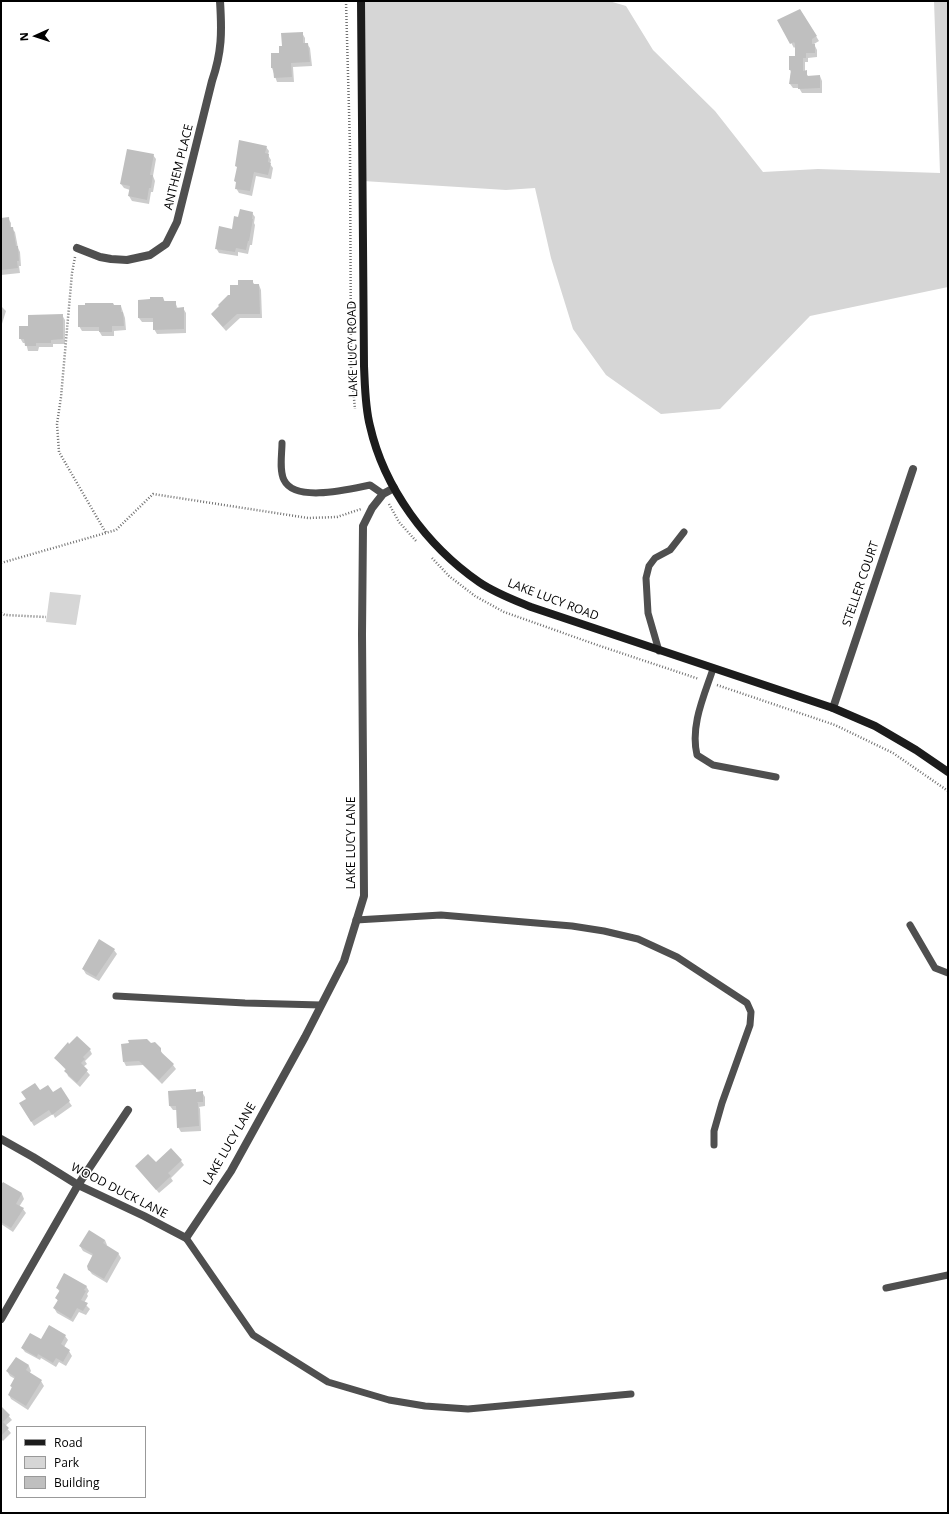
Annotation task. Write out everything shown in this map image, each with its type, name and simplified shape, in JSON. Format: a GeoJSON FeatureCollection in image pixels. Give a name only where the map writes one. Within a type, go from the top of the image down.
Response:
{"type":"FeatureCollection","features":[{"type":"Feature","properties":{"kind":"street","name":"ANTHEM PLACE"},"geometry":{"type":"LineString","coordinates":[[77,248],[111,260],[127,260],[150,255],[166,244],[177,222],[218,60],[222,31],[220,1]]}},
{"type":"Feature","properties":{"kind":"street","name":"LAKE LUCY ROAD"},"geometry":{"type":"LineString","coordinates":[[361,1],[364,366],[366,400],[370,426],[377,449],[394,488],[412,516],[453,562],[480,582],[505,596],[531,607],[659,651],[833,708],[875,726],[916,750],[948,772]]}},
{"type":"Feature","properties":{"kind":"street","name":"STELLER COURT"},"geometry":{"type":"LineString","coordinates":[[833,708],[913,469]]}},
{"type":"Feature","properties":{"kind":"street","name":"LAKE LUCY LANE"},"geometry":{"type":"LineString","coordinates":[[186,1238],[231,1171],[344,961],[364,896],[362,634],[364,526],[372,508],[384,494],[394,488]]}},
{"type":"Feature","properties":{"kind":"street"},"geometry":{"type":"LineString","coordinates":[[1,1319],[78,1185],[128,1110]]}},
{"type":"Feature","properties":{"kind":"street","name":"WOOD DUCK LANE"},"geometry":{"type":"LineString","coordinates":[[1,1139],[78,1185],[144,1216],[186,1238]]}},
{"type":"Feature","properties":{"kind":"lane"},"geometry":{"type":"LineString","coordinates":[[282,443],[282,472],[284,480],[290,487],[319,493],[370,485],[384,494]]}},
{"type":"Feature","properties":{"kind":"lane"},"geometry":{"type":"LineString","coordinates":[[659,651],[648,613],[646,578],[649,566],[655,558],[670,550],[684,532]]}},
{"type":"Feature","properties":{"kind":"lane"},"geometry":{"type":"LineString","coordinates":[[713,669],[694,732],[694,745],[697,755],[713,765],[776,778]]}},
{"type":"Feature","properties":{"kind":"lane"},"geometry":{"type":"LineString","coordinates":[[356,920],[441,915],[572,926],[638,939],[677,957],[747,1003],[751,1012],[750,1025],[722,1103],[714,1131],[714,1145]]}},
{"type":"Feature","properties":{"kind":"lane"},"geometry":{"type":"LineString","coordinates":[[910,925],[934,968],[948,973]]}},
{"type":"Feature","properties":{"kind":"lane"},"geometry":{"type":"LineString","coordinates":[[116,996],[244,1003],[321,1005]]}},
{"type":"Feature","properties":{"kind":"lane"},"geometry":{"type":"LineString","coordinates":[[186,1238],[253,1335],[328,1382],[389,1400],[425,1406],[468,1409],[631,1394]]}},
{"type":"Feature","properties":{"kind":"lane"},"geometry":{"type":"LineString","coordinates":[[886,1288],[948,1274]]}},
{"type":"Feature","properties":{"kind":"path"},"geometry":{"type":"LineString","coordinates":[[346,1],[350,147],[351,367],[355,410]]}},
{"type":"Feature","properties":{"kind":"path"},"geometry":{"type":"LineString","coordinates":[[77,248],[72,273],[61,397],[57,424],[59,452],[106,533]]}},
{"type":"Feature","properties":{"kind":"path"},"geometry":{"type":"LineString","coordinates":[[1,562],[116,530],[153,494],[308,518],[337,517],[358,509],[372,508]]}},
{"type":"Feature","properties":{"kind":"path"},"geometry":{"type":"LineString","coordinates":[[384,494],[399,522],[419,544]]}},
{"type":"Feature","properties":{"kind":"path"},"geometry":{"type":"LineString","coordinates":[[429,555],[449,576],[475,596],[504,612],[835,725],[894,753],[948,791]]}},
{"type":"Feature","properties":{"kind":"path"},"geometry":{"type":"LineString","coordinates":[[1,613],[5,615],[46,617]]}},
{"type":"Feature","properties":{"kind":"green space"},"geometry":{"type":"Polygon","coordinates":[[[361,1],[609,1],[626,6],[653,50],[715,111],[763,172],[818,169],[940,173],[934,1],[948,1],[948,287],[810,316],[720,409],[661,414],[606,375],[573,329],[551,258],[535,188],[506,190],[363,181],[361,1]]]}},
{"type":"Feature","properties":{"kind":"green space"},"geometry":{"type":"Polygon","coordinates":[[[50,592],[81,595],[76,625],[46,622],[50,592]]]}},
{"type":"Feature","properties":{"kind":"building"},"geometry":{"type":"Polygon","coordinates":[[[800,9],[817,36],[812,39],[812,44],[815,44],[815,53],[806,53],[806,58],[803,58],[803,71],[807,70],[807,76],[820,75],[820,88],[798,89],[798,84],[789,84],[791,70],[789,70],[789,56],[795,56],[795,44],[794,42],[790,44],[777,20],[800,9]]]}},
{"type":"Feature","properties":{"kind":"building"},"geometry":{"type":"Polygon","coordinates":[[[303,32],[303,43],[308,43],[310,62],[291,63],[292,77],[274,78],[273,68],[271,68],[271,53],[279,53],[279,46],[282,46],[281,33],[303,32]]]}},
{"type":"Feature","properties":{"kind":"building"},"geometry":{"type":"Polygon","coordinates":[[[239,140],[267,146],[265,153],[269,154],[268,162],[271,163],[268,175],[254,172],[250,191],[235,189],[236,182],[234,181],[237,167],[235,166],[239,140]]]}},
{"type":"Feature","properties":{"kind":"building"},"geometry":{"type":"Polygon","coordinates":[[[127,149],[154,154],[150,175],[153,175],[147,200],[128,196],[130,186],[120,184],[127,149]]]}},
{"type":"Feature","properties":{"kind":"building"},"geometry":{"type":"Polygon","coordinates":[[[240,209],[253,212],[249,241],[246,250],[236,248],[235,252],[215,249],[219,226],[232,229],[234,216],[238,217],[240,209]]]}},
{"type":"Feature","properties":{"kind":"building"},"geometry":{"type":"Polygon","coordinates":[[[9,217],[10,227],[13,227],[16,246],[18,246],[18,268],[1,270],[1,218],[9,217]]]}},
{"type":"Feature","properties":{"kind":"building"},"geometry":{"type":"Polygon","coordinates":[[[238,280],[253,280],[253,284],[259,284],[260,314],[237,314],[223,327],[211,314],[228,295],[230,295],[230,285],[238,285],[238,280]]]}},
{"type":"Feature","properties":{"kind":"building"},"geometry":{"type":"Polygon","coordinates":[[[150,297],[163,297],[164,301],[176,301],[176,308],[184,307],[184,329],[153,330],[153,318],[138,318],[138,300],[150,299],[150,297]]]}},
{"type":"Feature","properties":{"kind":"building"},"geometry":{"type":"Polygon","coordinates":[[[85,303],[113,303],[114,305],[121,305],[124,326],[112,326],[112,332],[99,332],[99,327],[78,327],[78,305],[85,305],[85,303]]]}},
{"type":"Feature","properties":{"kind":"building"},"geometry":{"type":"Polygon","coordinates":[[[63,314],[63,339],[51,340],[51,343],[36,343],[36,346],[25,346],[24,339],[19,339],[19,326],[28,326],[28,315],[63,314]]]}},
{"type":"Feature","properties":{"kind":"building"},"geometry":{"type":"Polygon","coordinates":[[[99,939],[115,949],[96,977],[82,969],[99,939]]]}},
{"type":"Feature","properties":{"kind":"building"},"geometry":{"type":"Polygon","coordinates":[[[77,1036],[91,1049],[83,1057],[85,1059],[81,1063],[88,1070],[77,1083],[64,1071],[66,1069],[54,1058],[68,1042],[69,1044],[77,1036]]]}},
{"type":"Feature","properties":{"kind":"building"},"geometry":{"type":"Polygon","coordinates":[[[147,1039],[151,1043],[155,1042],[161,1048],[161,1052],[174,1064],[159,1080],[139,1061],[123,1062],[121,1044],[129,1043],[128,1040],[147,1039]]]}},
{"type":"Feature","properties":{"kind":"building"},"geometry":{"type":"Polygon","coordinates":[[[35,1083],[40,1090],[48,1085],[53,1092],[61,1087],[70,1101],[52,1115],[49,1110],[31,1122],[19,1103],[26,1099],[21,1092],[35,1083]]]}},
{"type":"Feature","properties":{"kind":"building"},"geometry":{"type":"Polygon","coordinates":[[[196,1089],[196,1092],[203,1091],[203,1102],[197,1102],[199,1126],[177,1128],[176,1106],[169,1106],[168,1091],[196,1089]]]}},
{"type":"Feature","properties":{"kind":"building"},"geometry":{"type":"Polygon","coordinates":[[[171,1148],[182,1160],[168,1173],[171,1176],[156,1190],[135,1166],[148,1154],[156,1162],[171,1148]]]}},
{"type":"Feature","properties":{"kind":"building"},"geometry":{"type":"Polygon","coordinates":[[[3,1182],[22,1193],[16,1204],[24,1208],[11,1228],[1,1222],[1,1185],[3,1182]]]}},
{"type":"Feature","properties":{"kind":"building"},"geometry":{"type":"Polygon","coordinates":[[[89,1230],[105,1240],[103,1243],[119,1253],[104,1279],[88,1270],[87,1266],[93,1254],[79,1246],[89,1230]]]}},
{"type":"Feature","properties":{"kind":"building"},"geometry":{"type":"Polygon","coordinates":[[[64,1273],[87,1286],[81,1300],[88,1303],[83,1311],[77,1308],[71,1319],[53,1308],[58,1300],[55,1298],[60,1290],[56,1288],[64,1273]]]}},
{"type":"Feature","properties":{"kind":"building"},"geometry":{"type":"Polygon","coordinates":[[[49,1325],[66,1335],[61,1344],[70,1350],[63,1362],[56,1358],[53,1363],[38,1354],[37,1357],[21,1348],[30,1333],[41,1339],[49,1325]]]}},
{"type":"Feature","properties":{"kind":"building"},"geometry":{"type":"Polygon","coordinates":[[[16,1357],[29,1365],[26,1370],[42,1380],[26,1406],[8,1395],[12,1387],[10,1386],[15,1377],[6,1371],[16,1357]]]}},
{"type":"Feature","properties":{"kind":"building"},"geometry":{"type":"Polygon","coordinates":[[[1,1406],[10,1415],[3,1422],[9,1428],[1,1436],[1,1406]]]}}]}
